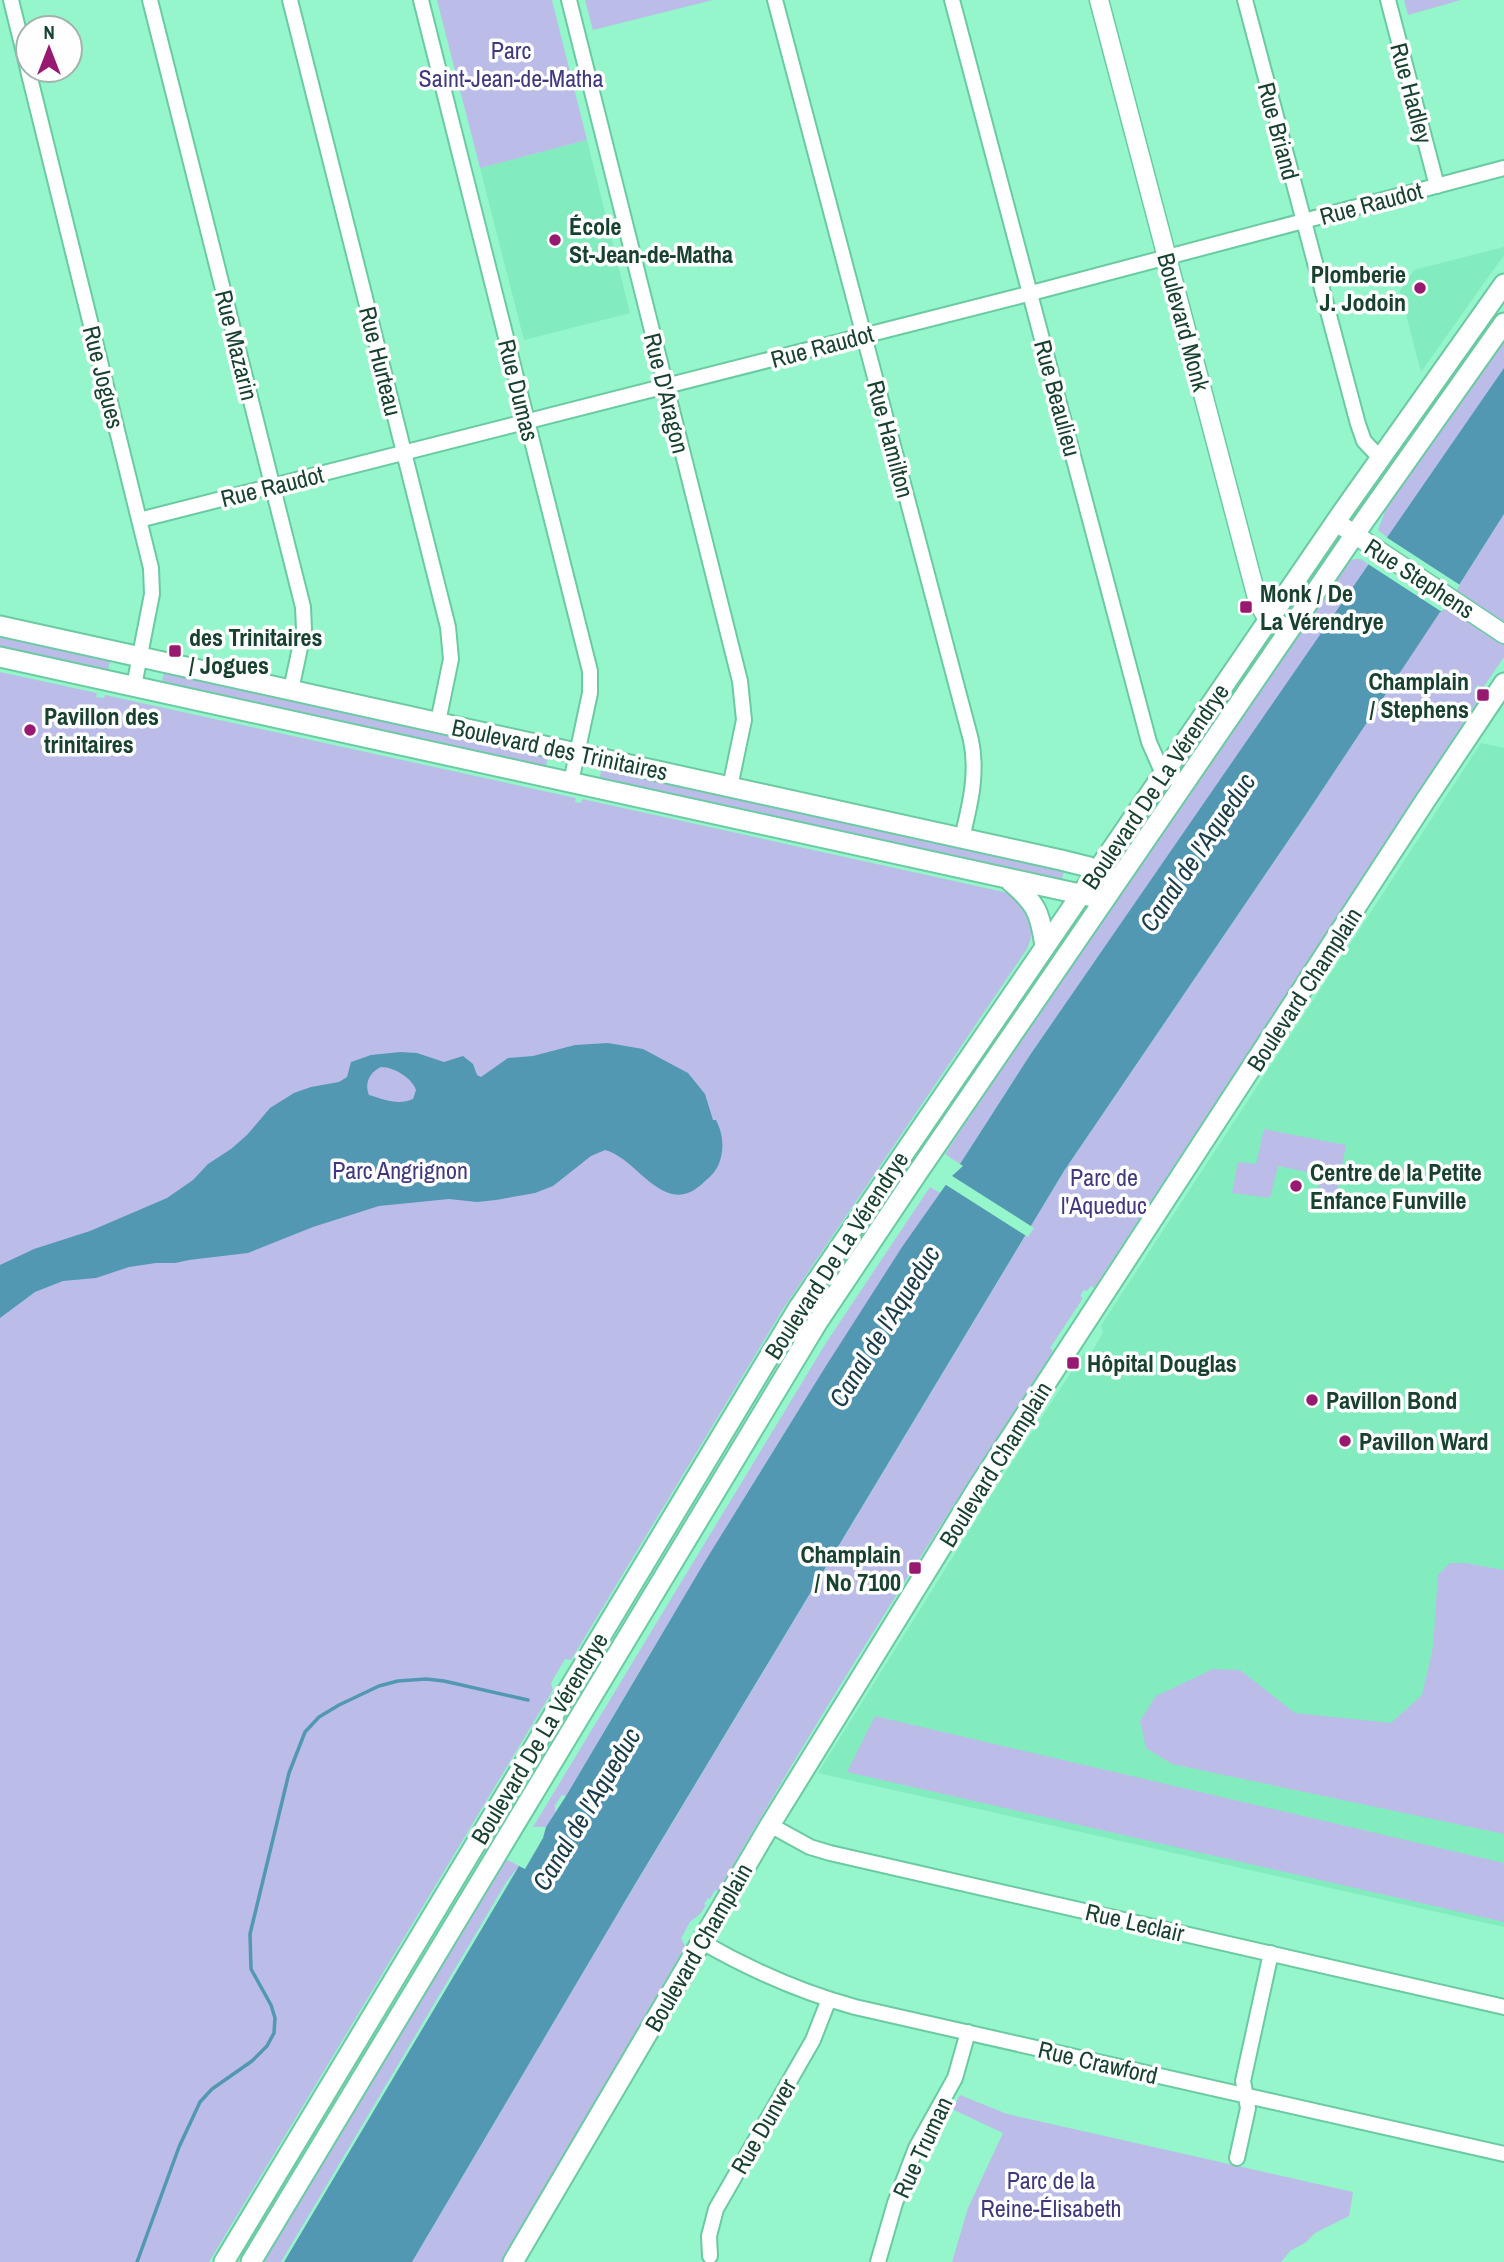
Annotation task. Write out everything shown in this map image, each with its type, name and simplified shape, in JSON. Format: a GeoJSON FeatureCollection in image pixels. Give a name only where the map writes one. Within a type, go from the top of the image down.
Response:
{"type":"FeatureCollection","features":[{"type":"Feature","properties":{"kind":"main road","name":"Boulevard De La Vérendrye"},"geometry":{"type":"LineString","coordinates":[[224,2262],[782,1334],[1380,458],[1504,284]]}},
{"type":"Feature","properties":{"kind":"main road","name":"Boulevard De La Vérendrye"},"geometry":{"type":"LineString","coordinates":[[251,2262],[802,1347],[1183,784],[1504,323]]}},
{"type":"Feature","properties":{"kind":"main road","name":"Boulevard des Trinitaires"},"geometry":{"type":"LineString","coordinates":[[0,626],[1069,861],[1117,882]]}},
{"type":"Feature","properties":{"kind":"main road","name":"Boulevard des Trinitaires"},"geometry":{"type":"LineString","coordinates":[[0,657],[1105,900]]}},
{"type":"Feature","properties":{"kind":"main road","name":"Boulevard Champlain"},"geometry":{"type":"LineString","coordinates":[[513,2262],[769,1825],[1016,1429],[1504,683]]}},
{"type":"Feature","properties":{"kind":"main road"},"geometry":{"type":"LineString","coordinates":[[1006,878],[1028,896],[1037,908],[1045,946]]}},
{"type":"Feature","properties":{"kind":"street","name":"Rue Mazarin"},"geometry":{"type":"LineString","coordinates":[[150,0],[305,618],[291,690]]}},
{"type":"Feature","properties":{"kind":"street","name":"Rue Hurteau"},"geometry":{"type":"LineString","coordinates":[[290,0],[450,638],[450,670],[438,722]]}},
{"type":"Feature","properties":{"kind":"street","name":"Rue Dumas"},"geometry":{"type":"LineString","coordinates":[[421,0],[590,671],[590,693],[571,782]]}},
{"type":"Feature","properties":{"kind":"street","name":"Rue D'Aragon"},"geometry":{"type":"LineString","coordinates":[[569,0],[743,696],[742,733],[730,787]]}},
{"type":"Feature","properties":{"kind":"street","name":"Rue Hamilton"},"geometry":{"type":"LineString","coordinates":[[775,0],[973,752],[973,788],[962,838]]}},
{"type":"Feature","properties":{"kind":"street","name":"Rue Beaulieu"},"geometry":{"type":"LineString","coordinates":[[953,0],[1149,742],[1157,762],[1165,772],[1183,784]]}},
{"type":"Feature","properties":{"kind":"street","name":"Boulevard Monk"},"geometry":{"type":"LineString","coordinates":[[1099,0],[1258,601],[1264,613],[1289,631]]}},
{"type":"Feature","properties":{"kind":"street","name":"Rue Briand"},"geometry":{"type":"LineString","coordinates":[[1245,0],[1357,424],[1364,441],[1380,458]]}},
{"type":"Feature","properties":{"kind":"street","name":"Rue Hadley"},"geometry":{"type":"LineString","coordinates":[[1388,0],[1437,186]]}},
{"type":"Feature","properties":{"kind":"street","name":"Rue Jogues"},"geometry":{"type":"LineString","coordinates":[[32,84],[153,581],[134,686]]}},
{"type":"Feature","properties":{"kind":"street","name":"Rue Raudot"},"geometry":{"type":"LineString","coordinates":[[139,520],[1504,169]]}},
{"type":"Feature","properties":{"kind":"street","name":"Rue Stephens"},"geometry":{"type":"LineString","coordinates":[[1336,522],[1504,634]]}},
{"type":"Feature","properties":{"kind":"street","name":"Rue Leclair"},"geometry":{"type":"LineString","coordinates":[[769,1825],[810,1847],[830,1853],[1504,2007]]}},
{"type":"Feature","properties":{"kind":"street","name":"Rue Crawford"},"geometry":{"type":"LineString","coordinates":[[702,1942],[756,1972],[829,2000],[1504,2154]]}},
{"type":"Feature","properties":{"kind":"street"},"geometry":{"type":"LineString","coordinates":[[1237,2158],[1248,2108],[1242,2081],[1271,1953]]}},
{"type":"Feature","properties":{"kind":"street","name":"Rue Dunver"},"geometry":{"type":"LineString","coordinates":[[710,2256],[709,2236],[716,2210],[813,2040],[829,2000]]}},
{"type":"Feature","properties":{"kind":"street","name":"Rue Truman"},"geometry":{"type":"LineString","coordinates":[[878,2262],[895,2203],[916,2148],[955,2078],[968,2032]]}},
{"type":"Feature","properties":{"kind":"shaded area","name":"École St-Jean-de-Matha"},"geometry":{"type":"Polygon","coordinates":[[[587,140],[630,313],[524,340],[480,168],[587,140]]]}},
{"type":"Feature","properties":{"kind":"shaded area"},"geometry":{"type":"Polygon","coordinates":[[[1504,247],[1504,255],[1421,372],[1400,291],[1414,270],[1504,247]]]}},
{"type":"Feature","properties":{"kind":"shaded area"},"geometry":{"type":"Polygon","coordinates":[[[1481,743],[1504,748],[1504,1927],[818,1773],[1002,1478],[1083,1354],[1093,1350],[1103,1332],[1101,1326],[1104,1321],[1481,743]]]}},
{"type":"Feature","properties":{"kind":"green space","name":"Parc Saint-Jean-de-Matha"},"geometry":{"type":"Polygon","coordinates":[[[437,0],[552,0],[587,140],[480,168],[437,0]]]}},
{"type":"Feature","properties":{"kind":"green space"},"geometry":{"type":"Polygon","coordinates":[[[585,0],[713,0],[593,30],[585,0]]]}},
{"type":"Feature","properties":{"kind":"green space"},"geometry":{"type":"Polygon","coordinates":[[[1404,0],[1461,0],[1408,15],[1404,0]]]}},
{"type":"Feature","properties":{"kind":"green space"},"geometry":{"type":"Polygon","coordinates":[[[1504,342],[1504,368],[1388,538],[1378,530],[1386,509],[1504,342]]]}},
{"type":"Feature","properties":{"kind":"green space","name":"Parc de l'Aqueduc"},"geometry":{"type":"Polygon","coordinates":[[[1504,514],[1504,657],[1483,688],[1478,685],[1474,690],[1479,694],[1475,700],[1477,702],[1094,1288],[1091,1286],[1087,1291],[1084,1290],[1080,1296],[1083,1298],[1050,1348],[1053,1351],[840,1686],[718,1891],[715,1890],[702,1911],[689,1924],[681,1938],[685,1946],[501,2262],[412,2262],[612,1923],[1064,1171],[1307,813],[1440,611],[1442,612],[1504,514]]]}},
{"type":"Feature","properties":{"kind":"green space"},"geometry":{"type":"Polygon","coordinates":[[[1361,559],[1369,565],[1030,1055],[960,1164],[945,1154],[1351,560],[1361,559]]]}},
{"type":"Feature","properties":{"kind":"green space"},"geometry":{"type":"Polygon","coordinates":[[[0,633],[111,658],[107,673],[0,650],[0,633]]]}},
{"type":"Feature","properties":{"kind":"green space"},"geometry":{"type":"Polygon","coordinates":[[[165,668],[549,754],[545,770],[161,686],[165,668]]]}},
{"type":"Feature","properties":{"kind":"green space","name":"Parc Angrignon"},"geometry":{"type":"Polygon","coordinates":[[[0,672],[97,693],[96,697],[104,698],[105,695],[576,798],[575,802],[581,803],[582,799],[1004,892],[1019,901],[1031,923],[1027,949],[783,1309],[571,1660],[565,1659],[551,1683],[553,1690],[209,2262],[0,2262],[0,672]]]}},
{"type":"Feature","properties":{"kind":"green space"},"geometry":{"type":"Polygon","coordinates":[[[602,766],[1065,867],[1061,883],[599,782],[602,766]]]}},
{"type":"Feature","properties":{"kind":"green space"},"geometry":{"type":"Polygon","coordinates":[[[1264,1129],[1346,1145],[1334,1208],[1314,1204],[1322,1175],[1278,1166],[1270,1198],[1232,1193],[1238,1162],[1256,1164],[1264,1129]]]}},
{"type":"Feature","properties":{"kind":"green space"},"geometry":{"type":"Polygon","coordinates":[[[930,1187],[940,1193],[795,1416],[566,1796],[562,1795],[555,1805],[555,1813],[546,1827],[533,1827],[826,1343],[930,1187]]]}},
{"type":"Feature","properties":{"kind":"green space"},"geometry":{"type":"Polygon","coordinates":[[[1450,1563],[1504,1570],[1504,1834],[1172,1764],[1146,1748],[1140,1721],[1156,1696],[1213,1669],[1240,1670],[1295,1713],[1391,1723],[1422,1695],[1433,1647],[1438,1575],[1450,1563]]]}},
{"type":"Feature","properties":{"kind":"green space"},"geometry":{"type":"Polygon","coordinates":[[[875,1716],[1504,1863],[1504,1922],[847,1772],[875,1716]]]}},
{"type":"Feature","properties":{"kind":"green space"},"geometry":{"type":"Polygon","coordinates":[[[506,1859],[519,1866],[507,1881],[281,2262],[264,2262],[506,1859]]]}},
{"type":"Feature","properties":{"kind":"green space","name":"Parc de la Reine-Élisabeth"},"geometry":{"type":"Polygon","coordinates":[[[960,2095],[1007,2114],[1353,2192],[1349,2216],[1315,2233],[1305,2243],[1290,2251],[1281,2262],[952,2262],[968,2208],[1003,2133],[952,2109],[960,2095]]]}},
{"type":"Feature","properties":{"kind":"water","name":"Canal de l'Aqueduc"},"geometry":{"type":"Polygon","coordinates":[[[1504,368],[1504,514],[1442,612],[1064,1171],[634,1886],[412,2262],[284,2262],[519,1866],[525,1869],[543,1838],[546,1827],[704,1563],[902,1247],[952,1176],[963,1166],[960,1164],[1030,1055],[1504,368]]]}},
{"type":"Feature","properties":{"kind":"water"},"geometry":{"type":"Polygon","coordinates":[[[608,1043],[643,1049],[688,1073],[705,1094],[713,1120],[716,1120],[721,1133],[721,1157],[712,1175],[689,1193],[676,1195],[664,1191],[617,1155],[605,1150],[591,1156],[553,1186],[535,1193],[477,1202],[449,1199],[379,1206],[313,1227],[248,1253],[129,1267],[96,1278],[63,1281],[35,1292],[0,1318],[0,1265],[34,1249],[90,1231],[167,1198],[231,1149],[270,1108],[294,1093],[339,1082],[347,1077],[351,1062],[371,1055],[400,1052],[417,1053],[444,1062],[463,1056],[473,1064],[477,1075],[481,1077],[508,1058],[533,1056],[575,1045],[608,1043]],[[381,1067],[371,1075],[368,1082],[369,1095],[396,1102],[413,1099],[416,1090],[411,1081],[402,1074],[381,1067]]]}},
{"type":"Feature","properties":{"kind":"pier"},"geometry":{"type":"Polygon","coordinates":[[[1386,537],[1460,585],[1442,612],[1368,564],[1386,537]]]}},
{"type":"Feature","properties":{"kind":"pier"},"geometry":{"type":"Polygon","coordinates":[[[949,1174],[1034,1228],[1028,1237],[943,1183],[949,1174]]]}},
{"type":"Feature","properties":{"kind":"waterway"},"geometry":{"type":"LineString","coordinates":[[137,2262],[179,2147],[200,2102],[212,2089],[252,2061],[267,2046],[274,2033],[275,2018],[271,2005],[251,1969],[250,1934],[289,1773],[305,1732],[319,1717],[339,1705],[379,1686],[398,1681],[444,1681],[528,1700]]}},
{"type":"Feature","properties":{"kind":"place","name":"École St-Jean-de-Matha"},"geometry":{"type":"Point","coordinates":[555,240]}},
{"type":"Feature","properties":{"kind":"place","name":"Plomberie J. Jodoin"},"geometry":{"type":"Point","coordinates":[1420,288]}},
{"type":"Feature","properties":{"kind":"place","name":"Monk / De La Vérendrye"},"geometry":{"type":"Point","coordinates":[1246,607]}},
{"type":"Feature","properties":{"kind":"place","name":"des Trinitaires / Jogues"},"geometry":{"type":"Point","coordinates":[175,651]}},
{"type":"Feature","properties":{"kind":"place","name":"Champlain / Stephens"},"geometry":{"type":"Point","coordinates":[1483,695]}},
{"type":"Feature","properties":{"kind":"place","name":"Pavillon des trinitaires"},"geometry":{"type":"Point","coordinates":[30,730]}},
{"type":"Feature","properties":{"kind":"place","name":"Centre de la Petite Enfance Funville"},"geometry":{"type":"Point","coordinates":[1296,1186]}},
{"type":"Feature","properties":{"kind":"place","name":"Hôpital Douglas"},"geometry":{"type":"Point","coordinates":[1073,1363]}},
{"type":"Feature","properties":{"kind":"place","name":"Pavillon Bond"},"geometry":{"type":"Point","coordinates":[1312,1400]}},
{"type":"Feature","properties":{"kind":"place","name":"Pavillon Ward"},"geometry":{"type":"Point","coordinates":[1345,1441]}},
{"type":"Feature","properties":{"kind":"place","name":"Champlain / No 7100"},"geometry":{"type":"Point","coordinates":[915,1568]}}]}
